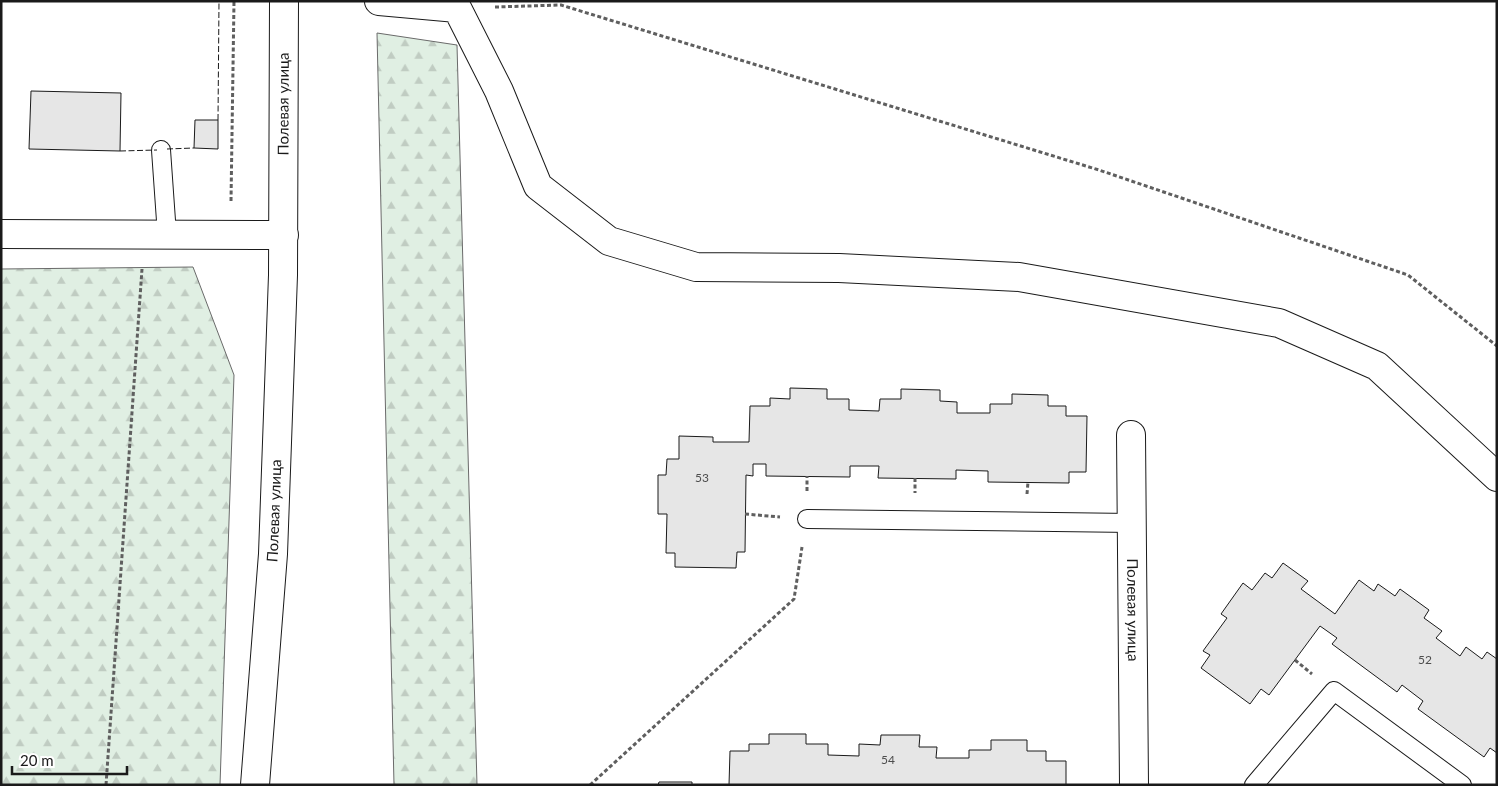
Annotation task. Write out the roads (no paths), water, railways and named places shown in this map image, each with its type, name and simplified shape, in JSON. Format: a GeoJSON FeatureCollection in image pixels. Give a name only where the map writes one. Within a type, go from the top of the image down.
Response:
{"type":"FeatureCollection","features":[{"type":"Feature","properties":{"kind":"street","name":"Полевая улица"},"geometry":{"type":"LineString","coordinates":[[254,785],[273,554],[284,235],[284,1]]}},
{"type":"Feature","properties":{"kind":"street"},"geometry":{"type":"LineString","coordinates":[[379,1],[457,8],[499,91],[538,186],[609,241],[696,267],[839,268],[1019,277],[1279,323],[1378,366],[1497,477]]}},
{"type":"Feature","properties":{"kind":"street"},"geometry":{"type":"LineString","coordinates":[[1,234],[284,235]]}},
{"type":"Feature","properties":{"kind":"street","name":"Полевая улица"},"geometry":{"type":"LineString","coordinates":[[1131,435],[1134,785]]}},
{"type":"Feature","properties":{"kind":"lane"},"geometry":{"type":"LineString","coordinates":[[156,235],[161,150]]}},
{"type":"Feature","properties":{"kind":"lane"},"geometry":{"type":"LineString","coordinates":[[807,519],[1132,523]]}},
{"type":"Feature","properties":{"kind":"lane"},"geometry":{"type":"LineString","coordinates":[[1254,785],[1334,691],[1462,785]]}}]}
